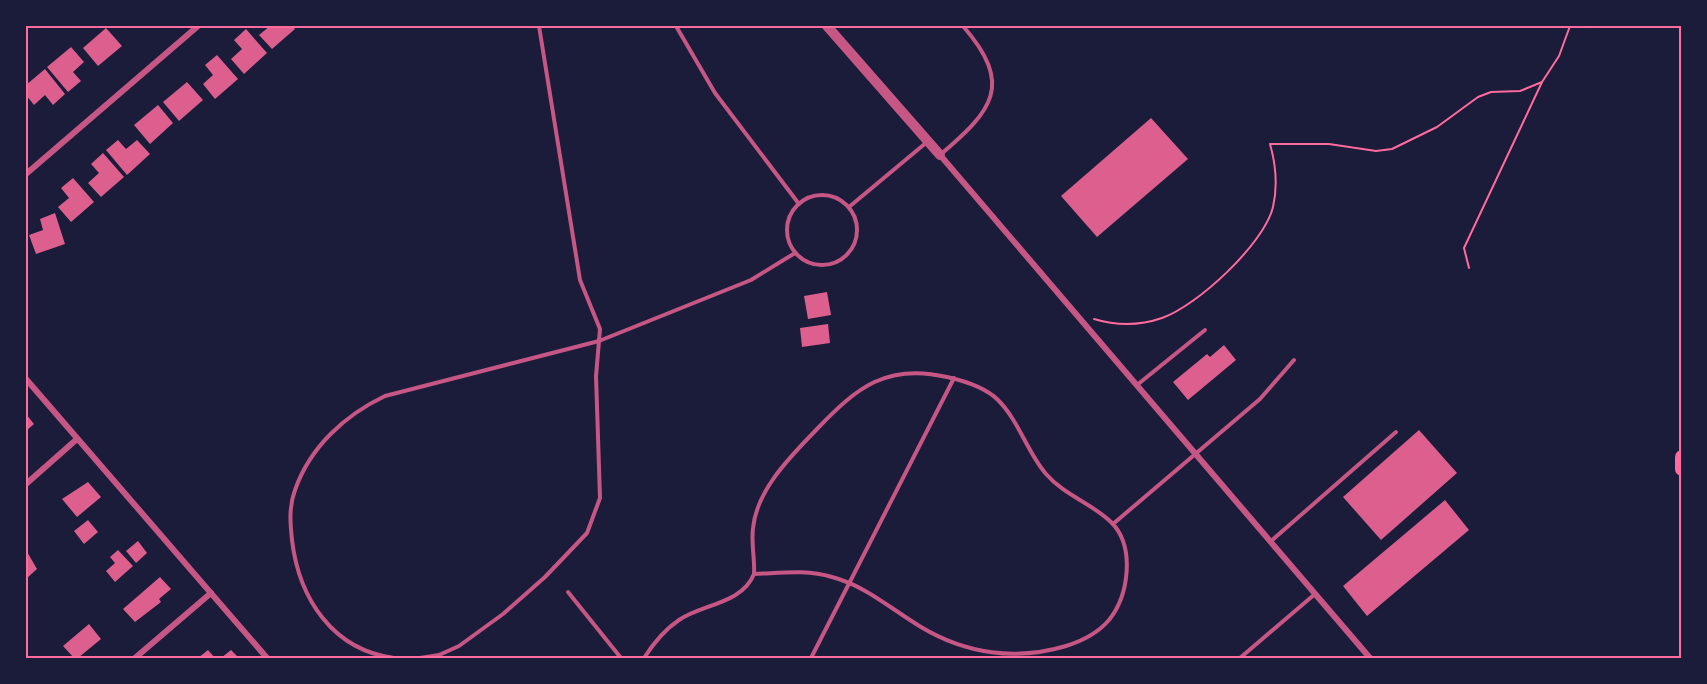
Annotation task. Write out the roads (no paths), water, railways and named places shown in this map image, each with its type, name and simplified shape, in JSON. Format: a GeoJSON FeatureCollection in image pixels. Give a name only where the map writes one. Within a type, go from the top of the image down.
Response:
{"type":"FeatureCollection","features":[{"type":"Feature","properties":{"kind":"highway"},"geometry":{"type":"LineString","coordinates":[[1682,458],[1682,470]]}},
{"type":"Feature","properties":{"kind":"street"},"geometry":{"type":"LineString","coordinates":[[26,174],[198,26]]}},
{"type":"Feature","properties":{"kind":"street"},"geometry":{"type":"LineString","coordinates":[[827,26],[1370,658]]}},
{"type":"Feature","properties":{"kind":"street"},"geometry":{"type":"LineString","coordinates":[[26,379],[267,658]]}},
{"type":"Feature","properties":{"kind":"street"},"geometry":{"type":"LineString","coordinates":[[26,484],[77,439]]}},
{"type":"Feature","properties":{"kind":"street"},"geometry":{"type":"LineString","coordinates":[[135,658],[211,593]]}},
{"type":"Feature","properties":{"kind":"lane"},"geometry":{"type":"LineString","coordinates":[[420,658],[439,655],[459,646],[503,614],[573,549],[592,524],[600,498],[602,477],[596,376],[599,322],[580,280],[539,26]]}},
{"type":"Feature","properties":{"kind":"lane"},"geometry":{"type":"LineString","coordinates":[[676,26],[715,93],[799,204]]}},
{"type":"Feature","properties":{"kind":"lane"},"geometry":{"type":"LineString","coordinates":[[940,155],[981,117],[990,94],[992,81],[987,57],[963,26]]}},
{"type":"Feature","properties":{"kind":"lane"},"geometry":{"type":"LineString","coordinates":[[849,207],[928,142]]}},
{"type":"Feature","properties":{"kind":"lane"},"geometry":{"type":"LineString","coordinates":[[825,195],[834,197],[849,207],[857,226],[856,237],[844,258],[822,265],[812,264],[795,253],[787,235],[788,223],[799,204],[807,199],[825,195]]}},
{"type":"Feature","properties":{"kind":"lane"},"geometry":{"type":"LineString","coordinates":[[394,658],[362,651],[336,635],[314,607],[304,589],[293,550],[291,505],[301,475],[316,450],[343,422],[385,396],[599,341],[751,280],[795,253]]}},
{"type":"Feature","properties":{"kind":"lane"},"geometry":{"type":"LineString","coordinates":[[1136,385],[1204,330]]}},
{"type":"Feature","properties":{"kind":"lane"},"geometry":{"type":"LineString","coordinates":[[1113,524],[1260,399],[1294,360]]}},
{"type":"Feature","properties":{"kind":"lane"},"geometry":{"type":"LineString","coordinates":[[644,658],[663,633],[679,620],[729,598],[744,588],[754,574],[753,526],[764,495],[788,460],[826,419],[870,385],[899,372],[923,371],[954,378],[988,392],[998,400],[1040,467],[1060,490],[1087,504],[1113,524],[1122,538],[1126,563],[1124,588],[1108,621],[1085,639],[1048,651],[1000,657],[940,637],[849,583],[803,571],[754,574]]}},
{"type":"Feature","properties":{"kind":"lane"},"geometry":{"type":"LineString","coordinates":[[811,658],[954,378]]}},
{"type":"Feature","properties":{"kind":"lane"},"geometry":{"type":"LineString","coordinates":[[1270,542],[1396,432]]}},
{"type":"Feature","properties":{"kind":"lane"},"geometry":{"type":"LineString","coordinates":[[568,592],[621,658]]}},
{"type":"Feature","properties":{"kind":"lane"},"geometry":{"type":"LineString","coordinates":[[1240,658],[1315,594]]}}]}
